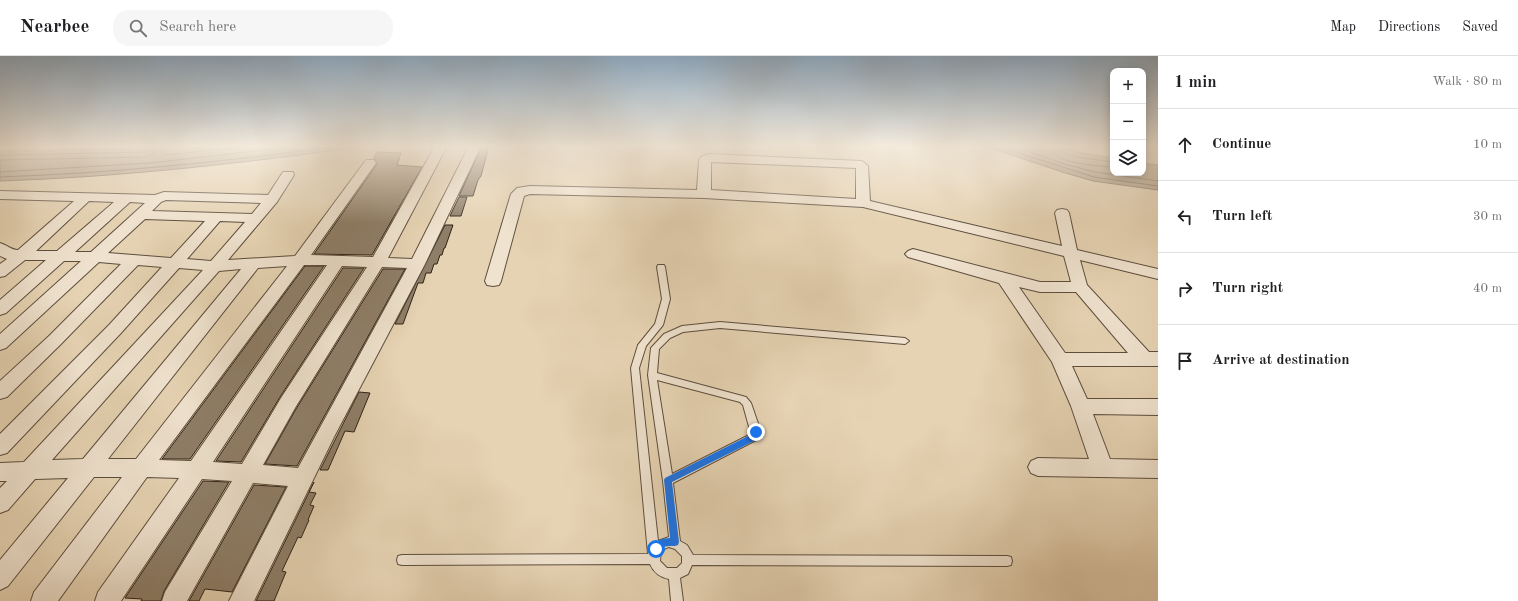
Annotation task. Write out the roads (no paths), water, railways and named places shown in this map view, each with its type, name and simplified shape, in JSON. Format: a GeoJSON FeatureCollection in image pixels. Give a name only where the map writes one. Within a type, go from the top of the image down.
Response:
{"type":"FeatureCollection","features":[{"type":"Feature","properties":{"kind":"street"},"geometry":{"type":"LineString","coordinates":[[43,601],[140,469],[300,260],[364,171]]}},
{"type":"Feature","properties":{"kind":"street"},"geometry":{"type":"LineString","coordinates":[[174,601],[288,403],[378,262],[427,171]]}},
{"type":"Feature","properties":{"kind":"street"},"geometry":{"type":"LineString","coordinates":[[241,601],[302,478],[417,264],[462,171]]}},
{"type":"Feature","properties":{"kind":"street"},"geometry":{"type":"LineString","coordinates":[[704,194],[705,171]]}},
{"type":"Feature","properties":{"kind":"street"},"geometry":{"type":"LineString","coordinates":[[862,171],[863,204]]}},
{"type":"Feature","properties":{"kind":"street"},"geometry":{"type":"LineString","coordinates":[[0,503],[214,266],[272,199],[288,175]]}},
{"type":"Feature","properties":{"kind":"street"},"geometry":{"type":"LineString","coordinates":[[493,281],[518,194],[522,191],[704,194],[863,204],[1070,251],[1158,274]]}},
{"type":"Feature","properties":{"kind":"street"},"geometry":{"type":"LineString","coordinates":[[0,195],[156,200]]}},
{"type":"Feature","properties":{"kind":"street"},"geometry":{"type":"LineString","coordinates":[[0,344],[156,200],[164,196],[272,199]]}},
{"type":"Feature","properties":{"kind":"street"},"geometry":{"type":"LineString","coordinates":[[0,272],[22,255],[86,197]]}},
{"type":"Feature","properties":{"kind":"street"},"geometry":{"type":"LineString","coordinates":[[0,309],[127,198]]}},
{"type":"Feature","properties":{"kind":"street"},"geometry":{"type":"LineString","coordinates":[[1062,213],[1070,251],[1080,287],[1151,359]]}},
{"type":"Feature","properties":{"kind":"street"},"geometry":{"type":"LineString","coordinates":[[141,215],[256,218]]}},
{"type":"Feature","properties":{"kind":"street"},"geometry":{"type":"LineString","coordinates":[[0,447],[115,329],[216,217]]}},
{"type":"Feature","properties":{"kind":"street"},"geometry":{"type":"LineString","coordinates":[[0,248],[7,254],[96,257],[214,266],[300,260],[417,264]]}},
{"type":"Feature","properties":{"kind":"street"},"geometry":{"type":"LineString","coordinates":[[913,254],[1004,279],[1040,287],[1080,287]]}},
{"type":"Feature","properties":{"kind":"street"},"geometry":{"type":"LineString","coordinates":[[0,392],[55,340],[135,260]]}},
{"type":"Feature","properties":{"kind":"street"},"geometry":{"type":"LineString","coordinates":[[107,601],[338,261]]}},
{"type":"Feature","properties":{"kind":"street"},"geometry":{"type":"LineString","coordinates":[[0,578],[87,468],[253,264]]}},
{"type":"Feature","properties":{"kind":"street"},"geometry":{"type":"LineString","coordinates":[[1004,279],[1060,360],[1081,406],[1103,469]]}},
{"type":"Feature","properties":{"kind":"street"},"geometry":{"type":"LineString","coordinates":[[1060,360],[1151,359]]}},
{"type":"Feature","properties":{"kind":"street"},"geometry":{"type":"LineString","coordinates":[[1081,406],[1158,407]]}},
{"type":"Feature","properties":{"kind":"street"},"geometry":{"type":"LineString","coordinates":[[1038,467],[1158,469]]}},
{"type":"Feature","properties":{"kind":"street"},"geometry":{"type":"LineString","coordinates":[[0,472],[87,468],[197,470],[247,472],[302,478]]}},
{"type":"Feature","properties":{"kind":"lane"},"geometry":{"type":"LineString","coordinates":[[654,559],[654,554],[659,545],[664,542],[675,542],[685,549],[689,560],[684,570],[674,575],[663,572],[659,569],[654,559],[635,368],[642,345],[659,325],[666,299],[661,267]]}},
{"type":"Feature","properties":{"kind":"lane"},"geometry":{"type":"LineString","coordinates":[[675,542],[668,480],[652,375],[655,348],[667,336],[682,329],[720,325],[905,341]]}},
{"type":"Feature","properties":{"kind":"lane"},"geometry":{"type":"LineString","coordinates":[[652,375],[743,399],[747,403],[756,432],[755,436],[668,480]]}},
{"type":"Feature","properties":{"kind":"lane"},"geometry":{"type":"LineString","coordinates":[[402,560],[654,559]]}},
{"type":"Feature","properties":{"kind":"lane"},"geometry":{"type":"LineString","coordinates":[[689,560],[1007,561]]}},
{"type":"Feature","properties":{"kind":"lane"},"geometry":{"type":"LineString","coordinates":[[674,575],[677,601]]}},
{"type":"Feature","properties":{"kind":"water"},"geometry":{"type":"Polygon","coordinates":[[[0,171],[152,171],[46,179],[0,181],[0,171]]]}},
{"type":"Feature","properties":{"kind":"water"},"geometry":{"type":"Polygon","coordinates":[[[1060,171],[1110,171],[1110,176],[1146,176],[1146,171],[1158,171],[1158,190],[1093,181],[1060,171]]]}}]}
